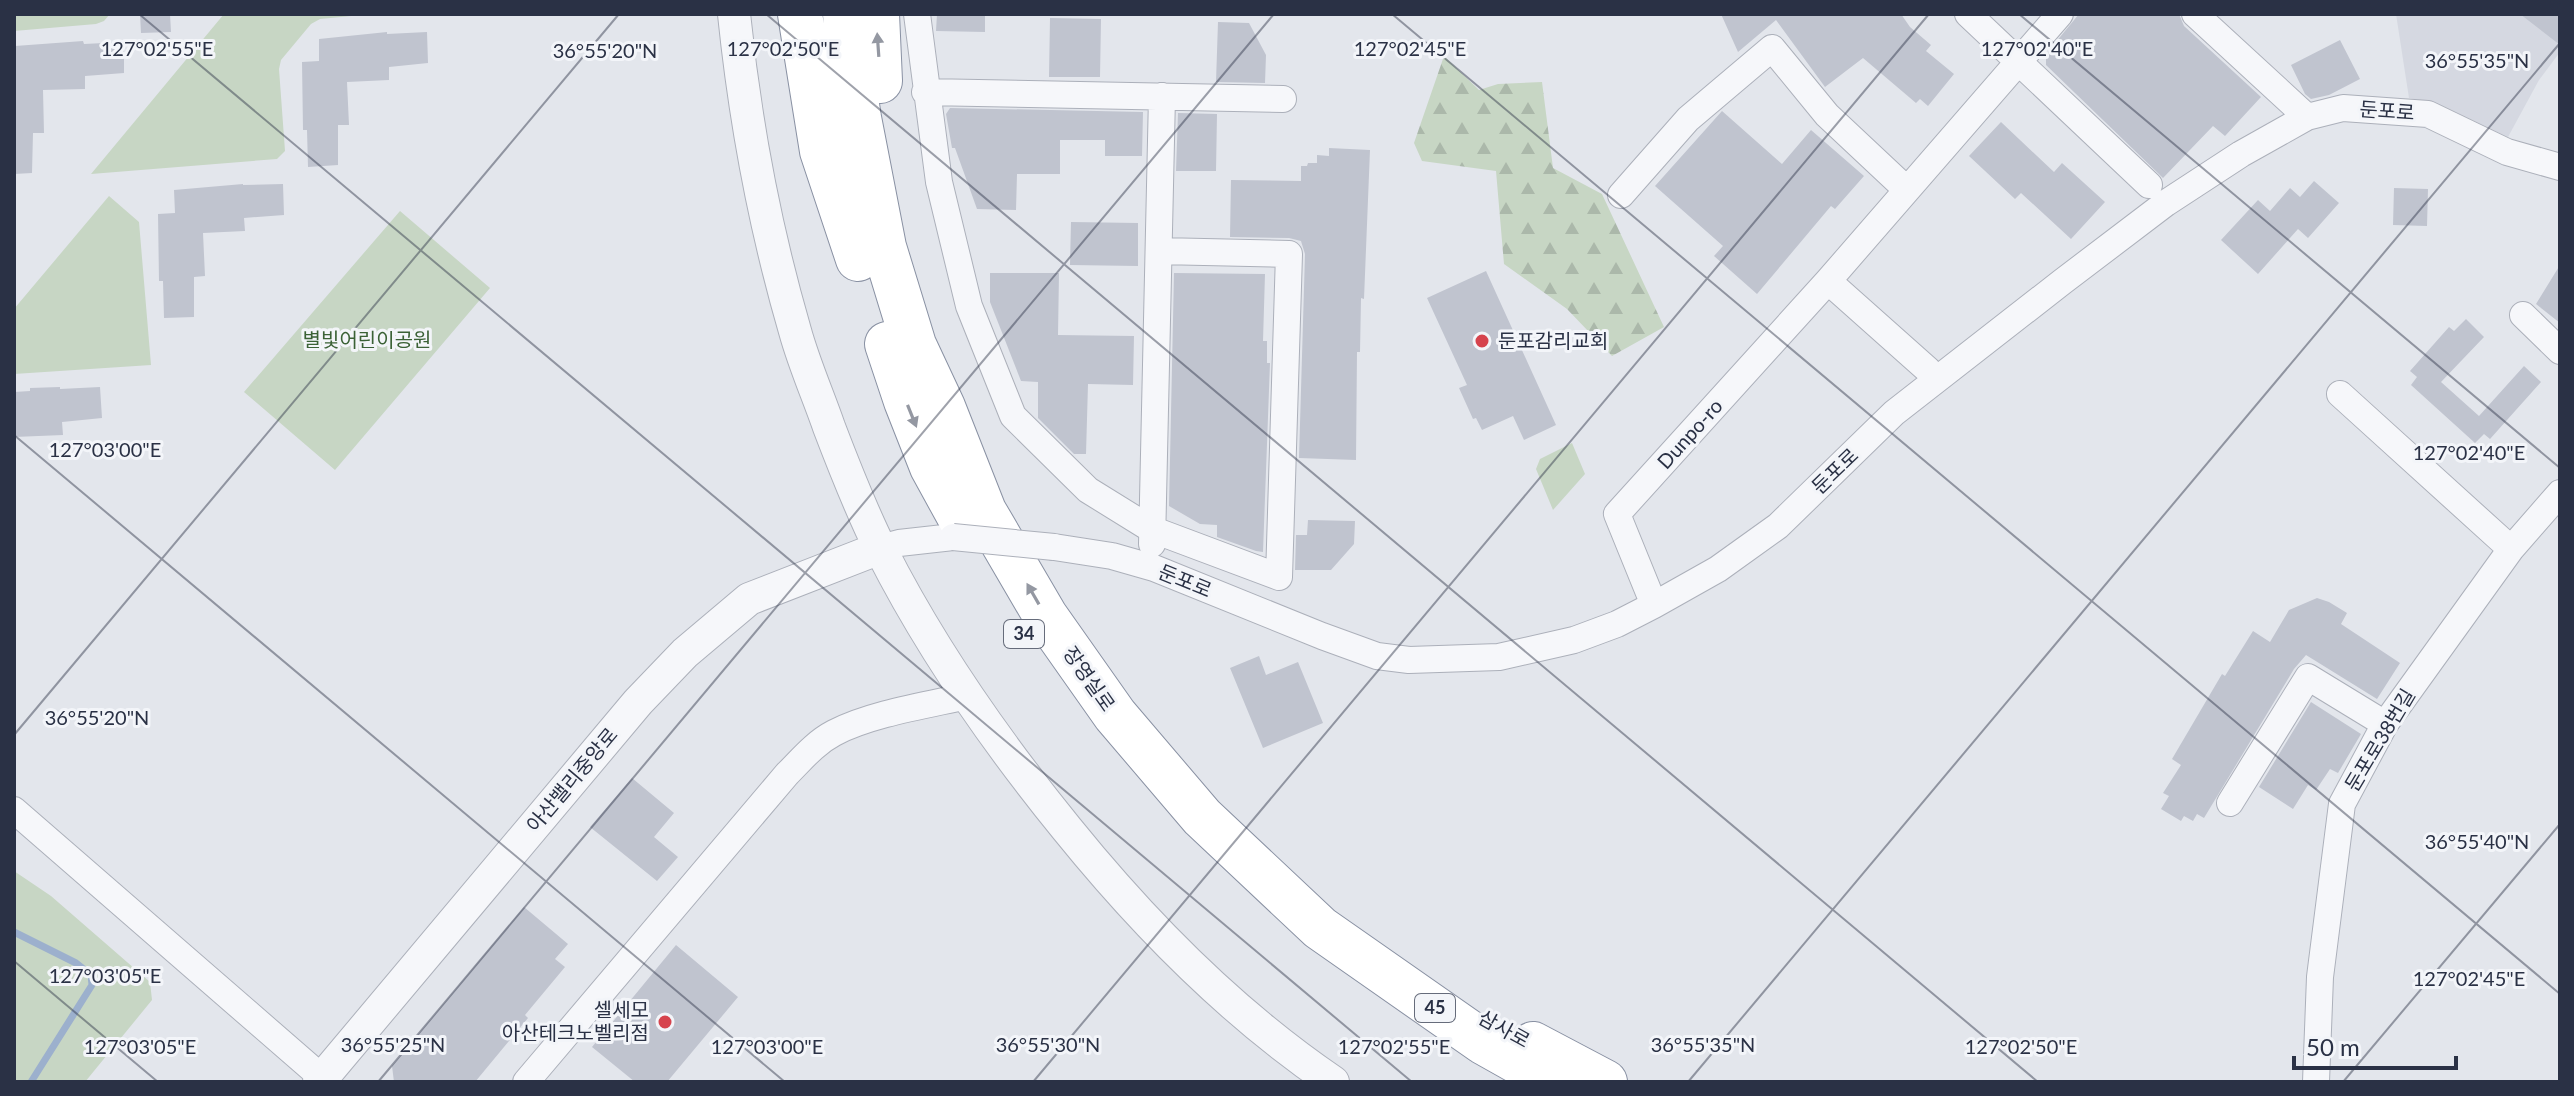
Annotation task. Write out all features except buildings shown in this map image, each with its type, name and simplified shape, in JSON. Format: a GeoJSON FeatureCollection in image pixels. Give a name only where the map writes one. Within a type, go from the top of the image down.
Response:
{"type":"FeatureCollection","features":[{"type":"Feature","properties":{"kind":"highway"},"geometry":{"type":"LineString","coordinates":[[800,14],[822,151],[858,259]]}},
{"type":"Feature","properties":{"kind":"highway","name":"장영실로"},"geometry":{"type":"LineString","coordinates":[[820,14],[832,127],[858,259],[932,467],[999,593],[1028,640],[1074,707],[1167,818],[1246,897],[1306,949],[1390,1012],[1499,1082]]}},
{"type":"Feature","properties":{"kind":"highway","name":"장영실로"},"geometry":{"type":"LineString","coordinates":[[845,14],[859,118],[884,247],[914,345],[943,407],[984,511],[1046,617],[1115,715],[1202,817],[1320,928],[1483,1042],[1554,1082]]}},
{"type":"Feature","properties":{"kind":"highway"},"geometry":{"type":"LineString","coordinates":[[877,14],[884,136],[914,345]]}},
{"type":"Feature","properties":{"kind":"highway","name":"삼사로"},"geometry":{"type":"LineString","coordinates":[[1320,928],[1605,1082]]}},
{"type":"Feature","properties":{"kind":"street"},"geometry":{"type":"LineString","coordinates":[[734,14],[749,135],[776,263],[795,334],[854,493],[899,583],[967,696],[1047,805],[1113,887],[1158,935],[1288,1052],[1333,1082]]}},
{"type":"Feature","properties":{"kind":"street"},"geometry":{"type":"LineString","coordinates":[[917,14],[939,182],[969,306],[1013,416],[1088,490],[1151,529],[1279,577],[1289,254],[1159,251]]}},
{"type":"Feature","properties":{"kind":"street"},"geometry":{"type":"LineString","coordinates":[[1968,14],[2149,185]]}},
{"type":"Feature","properties":{"kind":"street","name":"Dunpo-ro"},"geometry":{"type":"LineString","coordinates":[[1654,605],[1617,514],[1828,281],[2060,14]]}},
{"type":"Feature","properties":{"kind":"street"},"geometry":{"type":"LineString","coordinates":[[2195,14],[2307,117]]}},
{"type":"Feature","properties":{"kind":"street"},"geometry":{"type":"LineString","coordinates":[[1621,195],[1688,119],[1772,48],[1827,115],[1907,190]]}},
{"type":"Feature","properties":{"kind":"street"},"geometry":{"type":"LineString","coordinates":[[925,92],[1283,99]]}},
{"type":"Feature","properties":{"kind":"street"},"geometry":{"type":"LineString","coordinates":[[1154,568],[1151,529],[1162,96]]}},
{"type":"Feature","properties":{"kind":"street","name":"둔포로"},"geometry":{"type":"LineString","coordinates":[[880,548],[953,537],[1112,556],[1154,568],[1377,656],[1409,660],[1499,657],[1559,644],[1617,624],[1718,569],[1778,526],[1894,413],[2166,203],[2241,154],[2307,117],[2343,108],[2428,114],[2507,152],[2560,167]]}},
{"type":"Feature","properties":{"kind":"street"},"geometry":{"type":"LineString","coordinates":[[1828,281],[1928,370]]}},
{"type":"Feature","properties":{"kind":"street"},"geometry":{"type":"LineString","coordinates":[[2523,315],[2560,351]]}},
{"type":"Feature","properties":{"kind":"street"},"geometry":{"type":"LineString","coordinates":[[2340,394],[2511,549]]}},
{"type":"Feature","properties":{"kind":"street","name":"둔포로38번길"},"geometry":{"type":"LineString","coordinates":[[2316,1082],[2320,977],[2342,804],[2385,724],[2511,549],[2560,493]]}},
{"type":"Feature","properties":{"kind":"street","name":"아산밸리중앙로"},"geometry":{"type":"LineString","coordinates":[[323,1081],[638,702],[685,653],[749,599],[880,548]]}},
{"type":"Feature","properties":{"kind":"street"},"geometry":{"type":"LineString","coordinates":[[2230,803],[2308,677],[2385,724]]}},
{"type":"Feature","properties":{"kind":"street"},"geometry":{"type":"LineString","coordinates":[[526,1082],[815,745],[835,732],[862,722],[967,696]]}},
{"type":"Feature","properties":{"kind":"street"},"geometry":{"type":"LineString","coordinates":[[14,810],[323,1081]]}},
{"type":"Feature","properties":{"kind":"shaded area"},"geometry":{"type":"Polygon","coordinates":[[[2396,14],[2560,14],[2560,52],[2539,80],[2508,137],[2438,104],[2409,98],[2396,14]]]}},
{"type":"Feature","properties":{"kind":"green space"},"geometry":{"type":"Polygon","coordinates":[[[14,14],[110,14],[96,24],[14,31],[14,14]]]}},
{"type":"Feature","properties":{"kind":"green space"},"geometry":{"type":"Polygon","coordinates":[[[224,14],[372,14],[320,19],[311,24],[281,60],[285,151],[277,159],[91,174],[224,14]]]}},
{"type":"Feature","properties":{"kind":"green space"},"geometry":{"type":"Polygon","coordinates":[[[1444,56],[1479,90],[1498,84],[1542,82],[1553,168],[1602,194],[1664,327],[1612,356],[1567,309],[1504,264],[1496,171],[1422,161],[1414,143],[1444,56]]]}},
{"type":"Feature","properties":{"kind":"green space"},"geometry":{"type":"Polygon","coordinates":[[[109,196],[139,222],[151,365],[14,374],[14,309],[109,196]]]}},
{"type":"Feature","properties":{"kind":"green space","name":"별빛어린이공원"},"geometry":{"type":"Polygon","coordinates":[[[400,211],[490,288],[335,470],[244,392],[400,211]]]}},
{"type":"Feature","properties":{"kind":"green space"},"geometry":{"type":"Polygon","coordinates":[[[1572,443],[1585,474],[1553,510],[1536,469],[1540,459],[1572,443]]]}},
{"type":"Feature","properties":{"kind":"green space"},"geometry":{"type":"Polygon","coordinates":[[[14,871],[51,896],[150,982],[152,1000],[85,1082],[14,1082],[14,871]]]}},
{"type":"Feature","properties":{"kind":"waterway"},"geometry":{"type":"LineString","coordinates":[[14,932],[76,963],[91,975],[92,985],[31,1082]]}},
{"type":"Feature","properties":{"kind":"place","name":"둔포감리교회"},"geometry":{"type":"Point","coordinates":[1482,341]}},
{"type":"Feature","properties":{"kind":"place","name":"셀세모 아산테크노벨리점"},"geometry":{"type":"Point","coordinates":[665,1022]}}]}
